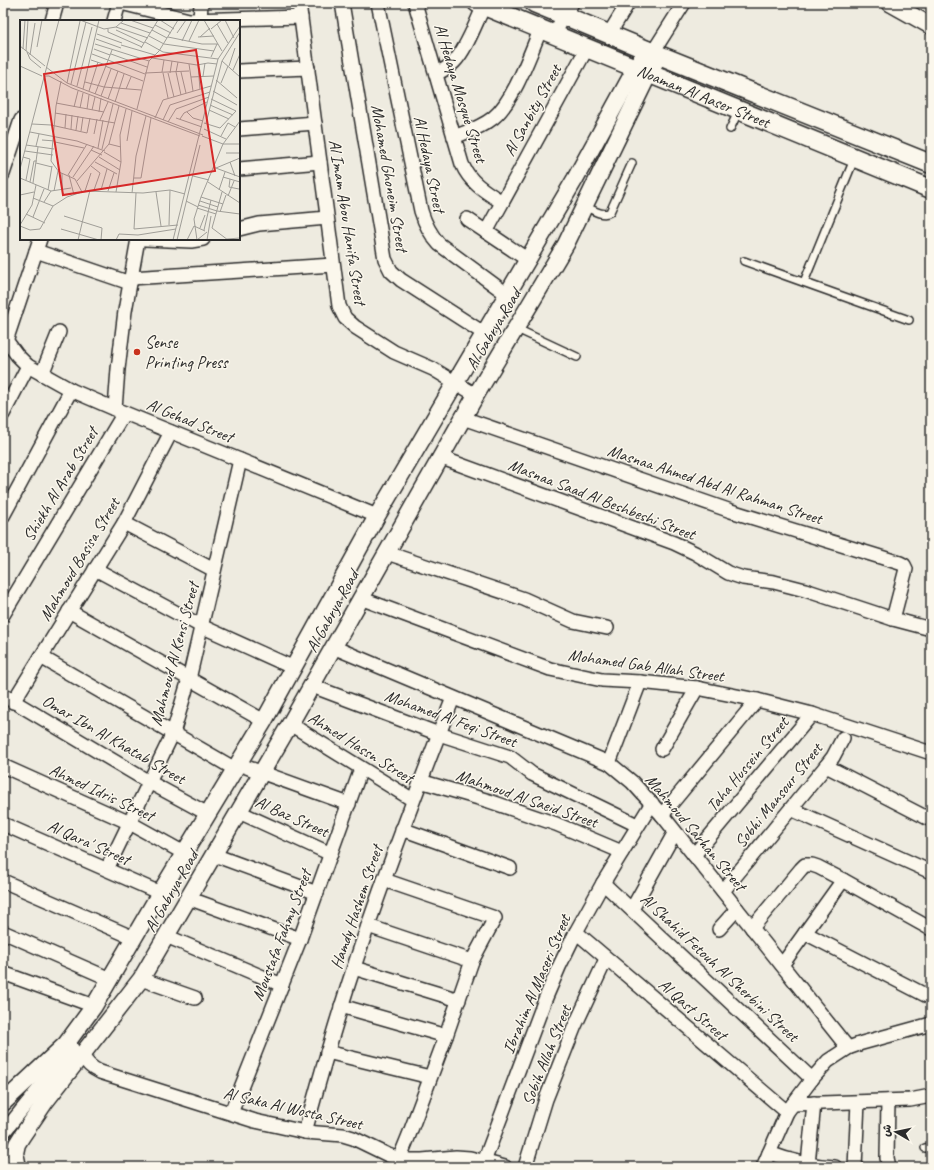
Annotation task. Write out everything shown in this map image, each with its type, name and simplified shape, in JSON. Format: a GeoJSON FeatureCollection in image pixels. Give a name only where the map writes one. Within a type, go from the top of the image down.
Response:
{"type":"FeatureCollection","features":[{"type":"Feature","properties":{"kind":"main road"},"geometry":{"type":"LineString","coordinates":[[521,20],[529,3]]}},
{"type":"Feature","properties":{"kind":"main road","name":"Noaman Al Aaser Street"},"geometry":{"type":"LineString","coordinates":[[534,3],[568,9],[609,34],[930,163]]}},
{"type":"Feature","properties":{"kind":"main road","name":"Noaman Al Aaser Street"},"geometry":{"type":"LineString","coordinates":[[480,4],[924,186]]}},
{"type":"Feature","properties":{"kind":"main road"},"geometry":{"type":"LineString","coordinates":[[924,186],[930,163]]}},
{"type":"Feature","properties":{"kind":"street"},"geometry":{"type":"LineString","coordinates":[[52,20],[57,3]]}},
{"type":"Feature","properties":{"kind":"street"},"geometry":{"type":"LineString","coordinates":[[114,20],[120,3],[178,18],[193,20]]}},
{"type":"Feature","properties":{"kind":"street"},"geometry":{"type":"LineString","coordinates":[[200,20],[202,3]]}},
{"type":"Feature","properties":{"kind":"street","name":"Al Imam Abou Hanifa Street"},"geometry":{"type":"LineString","coordinates":[[299,3],[339,306],[346,318],[355,327],[394,352],[434,369],[476,395]]}},
{"type":"Feature","properties":{"kind":"street","name":"Mohamed Ghoneim Street"},"geometry":{"type":"LineString","coordinates":[[342,3],[385,259],[392,271],[401,280],[485,334]]}},
{"type":"Feature","properties":{"kind":"street","name":"Al Hedaya Street"},"geometry":{"type":"LineString","coordinates":[[378,3],[421,211],[425,223],[439,244],[508,295]]}},
{"type":"Feature","properties":{"kind":"street","name":"Al Hedaya Mosque Street"},"geometry":{"type":"LineString","coordinates":[[415,3],[466,173],[478,187],[502,202]]}},
{"type":"Feature","properties":{"kind":"street"},"geometry":{"type":"LineString","coordinates":[[609,34],[628,3]]}},
{"type":"Feature","properties":{"kind":"street"},"geometry":{"type":"LineString","coordinates":[[652,52],[684,3]]}},
{"type":"Feature","properties":{"kind":"street"},"geometry":{"type":"LineString","coordinates":[[436,74],[455,62],[462,53],[480,4]]}},
{"type":"Feature","properties":{"kind":"street"},"geometry":{"type":"LineString","coordinates":[[900,6],[931,26]]}},
{"type":"Feature","properties":{"kind":"street"},"geometry":{"type":"LineString","coordinates":[[454,137],[477,128],[493,118],[505,105],[548,31],[568,9]]}},
{"type":"Feature","properties":{"kind":"street"},"geometry":{"type":"LineString","coordinates":[[225,20],[301,17]]}},
{"type":"Feature","properties":{"kind":"street","name":"Al Sanbity Street"},"geometry":{"type":"LineString","coordinates":[[486,232],[587,48]]}},
{"type":"Feature","properties":{"kind":"street","name":"Al Gabrya Road"},"geometry":{"type":"LineString","coordinates":[[18,1167],[15,1153],[17,1144],[44,1102],[73,1049],[94,1006],[160,892],[264,722],[377,516],[575,179],[652,52]]}},
{"type":"Feature","properties":{"kind":"street"},"geometry":{"type":"LineString","coordinates":[[240,71],[308,68]]}},
{"type":"Feature","properties":{"kind":"street","name":"Al Gabrya Road"},"geometry":{"type":"LineString","coordinates":[[3,1103],[73,1049],[141,979],[312,686],[360,598],[442,458],[476,395],[566,244],[585,206],[642,70]]}},
{"type":"Feature","properties":{"kind":"street"},"geometry":{"type":"LineString","coordinates":[[3,174],[20,123]]}},
{"type":"Feature","properties":{"kind":"street"},"geometry":{"type":"LineString","coordinates":[[240,129],[315,123]]}},
{"type":"Feature","properties":{"kind":"street"},"geometry":{"type":"LineString","coordinates":[[240,169],[320,162]]}},
{"type":"Feature","properties":{"kind":"street"},"geometry":{"type":"LineString","coordinates":[[240,229],[265,223],[327,218]]}},
{"type":"Feature","properties":{"kind":"street"},"geometry":{"type":"LineString","coordinates":[[467,219],[528,260]]}},
{"type":"Feature","properties":{"kind":"street"},"geometry":{"type":"LineString","coordinates":[[119,411],[121,342],[138,240]]}},
{"type":"Feature","properties":{"kind":"street"},"geometry":{"type":"LineString","coordinates":[[168,240],[197,240]]}},
{"type":"Feature","properties":{"kind":"street"},"geometry":{"type":"LineString","coordinates":[[4,338],[38,245],[131,280],[333,265]]}},
{"type":"Feature","properties":{"kind":"street"},"geometry":{"type":"LineString","coordinates":[[42,374],[59,332]]}},
{"type":"Feature","properties":{"kind":"street","name":"Al Gehad Street"},"geometry":{"type":"LineString","coordinates":[[4,338],[28,366],[71,390],[377,516]]}},
{"type":"Feature","properties":{"kind":"street"},"geometry":{"type":"LineString","coordinates":[[3,414],[28,366]]}},
{"type":"Feature","properties":{"kind":"street"},"geometry":{"type":"LineString","coordinates":[[3,516],[71,390]]}},
{"type":"Feature","properties":{"kind":"street","name":"Shiekh Al Arab Street"},"geometry":{"type":"LineString","coordinates":[[3,615],[119,411]]}},
{"type":"Feature","properties":{"kind":"street","name":"Masnaa Ahmed Abd Al Rahman Street"},"geometry":{"type":"LineString","coordinates":[[463,418],[731,510],[900,563],[906,569],[893,619]]}},
{"type":"Feature","properties":{"kind":"street","name":"Mahmoud Basisa Street"},"geometry":{"type":"LineString","coordinates":[[6,698],[41,658],[124,523],[171,432]]}},
{"type":"Feature","properties":{"kind":"street","name":"Masnaa Saad Al Beshbeshi Street"},"geometry":{"type":"LineString","coordinates":[[442,458],[674,543],[695,553],[728,573],[743,578],[774,582],[805,590],[893,619],[931,629]]}},
{"type":"Feature","properties":{"kind":"street","name":"Mahmoud Al Kensi Street"},"geometry":{"type":"LineString","coordinates":[[107,869],[173,733],[189,679],[240,460]]}},
{"type":"Feature","properties":{"kind":"street"},"geometry":{"type":"LineString","coordinates":[[124,523],[214,570]]}},
{"type":"Feature","properties":{"kind":"street"},"geometry":{"type":"LineString","coordinates":[[387,553],[524,599],[573,621],[607,628]]}},
{"type":"Feature","properties":{"kind":"street"},"geometry":{"type":"LineString","coordinates":[[96,569],[201,626],[294,668]]}},
{"type":"Feature","properties":{"kind":"street","name":"Mohamed Gab Allah Street"},"geometry":{"type":"LineString","coordinates":[[360,598],[550,669],[576,676],[602,680],[697,688],[757,700],[812,714],[931,752]]}},
{"type":"Feature","properties":{"kind":"street"},"geometry":{"type":"LineString","coordinates":[[69,611],[264,722]]}},
{"type":"Feature","properties":{"kind":"street","name":"Mahmoud Sarhan Street"},"geometry":{"type":"LineString","coordinates":[[333,647],[609,763],[632,782],[652,803],[848,1048]]}},
{"type":"Feature","properties":{"kind":"street"},"geometry":{"type":"LineString","coordinates":[[41,658],[173,733],[237,766],[262,773],[349,804]]}},
{"type":"Feature","properties":{"kind":"street"},"geometry":{"type":"LineString","coordinates":[[609,763],[640,682]]}},
{"type":"Feature","properties":{"kind":"street","name":"Mohamed Al Feqi Street"},"geometry":{"type":"LineString","coordinates":[[312,686],[439,734],[510,757],[532,774],[637,825]]}},
{"type":"Feature","properties":{"kind":"street"},"geometry":{"type":"LineString","coordinates":[[662,749],[697,688]]}},
{"type":"Feature","properties":{"kind":"street","name":"Omar Ibn Al Khatab Street"},"geometry":{"type":"LineString","coordinates":[[6,698],[149,782],[208,814]]}},
{"type":"Feature","properties":{"kind":"street","name":"Hamdy Hashem Street"},"geometry":{"type":"LineString","coordinates":[[304,1132],[327,1052],[368,926],[402,829],[453,698]]}},
{"type":"Feature","properties":{"kind":"street"},"geometry":{"type":"LineString","coordinates":[[662,815],[757,700]]}},
{"type":"Feature","properties":{"kind":"street","name":"Taha Hussein Street"},"geometry":{"type":"LineString","coordinates":[[694,855],[812,714]]}},
{"type":"Feature","properties":{"kind":"street","name":"Ahmed Hassn Street"},"geometry":{"type":"LineString","coordinates":[[290,724],[413,800]]}},
{"type":"Feature","properties":{"kind":"street","name":"Sobhi Mansour Street"},"geometry":{"type":"LineString","coordinates":[[723,891],[826,766],[843,738]]}},
{"type":"Feature","properties":{"kind":"street","name":"Ahmed Idris Street"},"geometry":{"type":"LineString","coordinates":[[3,766],[130,823],[184,853]]}},
{"type":"Feature","properties":{"kind":"street"},"geometry":{"type":"LineString","coordinates":[[826,766],[931,820]]}},
{"type":"Feature","properties":{"kind":"street","name":"Moustafa Fahmy Street"},"geometry":{"type":"LineString","coordinates":[[231,1113],[300,939],[362,768]]}},
{"type":"Feature","properties":{"kind":"street","name":"Mahmoud Al Saeid Street"},"geometry":{"type":"LineString","coordinates":[[420,781],[488,801],[556,824],[622,852]]}},
{"type":"Feature","properties":{"kind":"street","name":"Ibrahim Al Maseri Street"},"geometry":{"type":"LineString","coordinates":[[483,1164],[544,1002],[576,932],[603,882],[652,803]]}},
{"type":"Feature","properties":{"kind":"street"},"geometry":{"type":"LineString","coordinates":[[791,809],[931,872]]}},
{"type":"Feature","properties":{"kind":"street","name":"Al Baz Street"},"geometry":{"type":"LineString","coordinates":[[239,812],[331,854]]}},
{"type":"Feature","properties":{"kind":"street","name":"Al Qara' Street"},"geometry":{"type":"LineString","coordinates":[[3,824],[160,892]]}},
{"type":"Feature","properties":{"kind":"street"},"geometry":{"type":"LineString","coordinates":[[402,829],[510,868]]}},
{"type":"Feature","properties":{"kind":"street"},"geometry":{"type":"LineString","coordinates":[[632,909],[676,832]]}},
{"type":"Feature","properties":{"kind":"street"},"geometry":{"type":"LineString","coordinates":[[214,855],[317,893]]}},
{"type":"Feature","properties":{"kind":"street"},"geometry":{"type":"LineString","coordinates":[[752,928],[801,869],[805,865],[812,865],[843,880],[931,929]]}},
{"type":"Feature","properties":{"kind":"street"},"geometry":{"type":"LineString","coordinates":[[3,880],[134,938]]}},
{"type":"Feature","properties":{"kind":"street"},"geometry":{"type":"LineString","coordinates":[[384,880],[495,918],[484,935],[472,962],[398,1163]]}},
{"type":"Feature","properties":{"kind":"street"},"geometry":{"type":"LineString","coordinates":[[782,965],[843,880]]}},
{"type":"Feature","properties":{"kind":"street","name":"Al Shahid Fetouh Al Sherbini Street"},"geometry":{"type":"LineString","coordinates":[[603,882],[812,1079]]}},
{"type":"Feature","properties":{"kind":"street"},"geometry":{"type":"LineString","coordinates":[[188,898],[300,939]]}},
{"type":"Feature","properties":{"kind":"street"},"geometry":{"type":"LineString","coordinates":[[719,929],[737,909]]}},
{"type":"Feature","properties":{"kind":"street"},"geometry":{"type":"LineString","coordinates":[[368,926],[472,962]]}},
{"type":"Feature","properties":{"kind":"street"},"geometry":{"type":"LineString","coordinates":[[3,932],[110,979]]}},
{"type":"Feature","properties":{"kind":"street","name":"Al Qast Street"},"geometry":{"type":"LineString","coordinates":[[576,932],[790,1108]]}},
{"type":"Feature","properties":{"kind":"street"},"geometry":{"type":"LineString","coordinates":[[804,934],[931,998]]}},
{"type":"Feature","properties":{"kind":"street"},"geometry":{"type":"LineString","coordinates":[[166,936],[282,985]]}},
{"type":"Feature","properties":{"kind":"street","name":"Sobih Allah Street"},"geometry":{"type":"LineString","coordinates":[[525,1167],[546,1099],[606,958]]}},
{"type":"Feature","properties":{"kind":"street"},"geometry":{"type":"LineString","coordinates":[[354,968],[458,1000]]}},
{"type":"Feature","properties":{"kind":"street"},"geometry":{"type":"LineString","coordinates":[[3,973],[94,1006]]}},
{"type":"Feature","properties":{"kind":"street"},"geometry":{"type":"LineString","coordinates":[[141,979],[194,998]]}},
{"type":"Feature","properties":{"kind":"street"},"geometry":{"type":"LineString","coordinates":[[342,1006],[446,1036]]}},
{"type":"Feature","properties":{"kind":"street"},"geometry":{"type":"LineString","coordinates":[[763,1167],[790,1108],[828,1061],[848,1048],[931,1024]]}},
{"type":"Feature","properties":{"kind":"street"},"geometry":{"type":"LineString","coordinates":[[3,1133],[73,1049]]}},
{"type":"Feature","properties":{"kind":"street","name":"Al Saka Al Wosta Street"},"geometry":{"type":"LineString","coordinates":[[73,1049],[92,1068],[100,1072],[262,1122],[304,1132],[343,1135],[353,1138],[388,1155],[398,1163],[410,1160],[456,1157],[470,1158],[483,1164],[505,1167]]}},
{"type":"Feature","properties":{"kind":"street"},"geometry":{"type":"LineString","coordinates":[[327,1052],[430,1077]]}},
{"type":"Feature","properties":{"kind":"street"},"geometry":{"type":"LineString","coordinates":[[790,1108],[814,1103],[910,1100],[931,1096]]}},
{"type":"Feature","properties":{"kind":"street"},"geometry":{"type":"LineString","coordinates":[[888,1101],[887,1158],[889,1167]]}},
{"type":"Feature","properties":{"kind":"street"},"geometry":{"type":"LineString","coordinates":[[855,1167],[858,1102]]}},
{"type":"Feature","properties":{"kind":"street"},"geometry":{"type":"LineString","coordinates":[[808,1164],[814,1103]]}},
{"type":"Feature","properties":{"kind":"street"},"geometry":{"type":"LineString","coordinates":[[769,1153],[792,1161],[835,1167]]}},
{"type":"Feature","properties":{"kind":"lane"},"geometry":{"type":"LineString","coordinates":[[730,129],[739,110]]}},
{"type":"Feature","properties":{"kind":"lane"},"geometry":{"type":"LineString","coordinates":[[804,282],[855,157]]}},
{"type":"Feature","properties":{"kind":"lane"},"geometry":{"type":"LineString","coordinates":[[585,206],[603,214],[608,214],[632,163]]}},
{"type":"Feature","properties":{"kind":"lane"},"geometry":{"type":"LineString","coordinates":[[744,260],[909,320]]}},
{"type":"Feature","properties":{"kind":"lane"},"geometry":{"type":"LineString","coordinates":[[515,328],[577,357]]}},
{"type":"Feature","properties":{"kind":"place","name":"Sense Printing Press"},"geometry":{"type":"Point","coordinates":[137,352]}}]}
